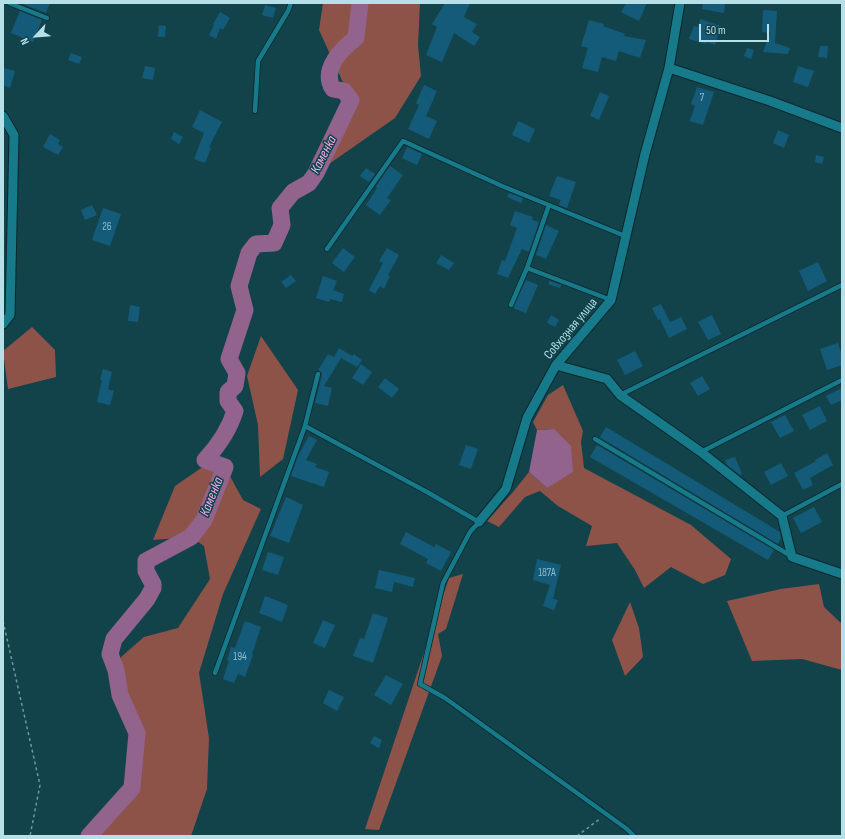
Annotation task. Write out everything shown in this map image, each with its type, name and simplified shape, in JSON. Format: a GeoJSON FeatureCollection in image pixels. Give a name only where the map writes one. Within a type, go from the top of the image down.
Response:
{"type":"FeatureCollection","features":[{"type":"Feature","properties":{"kind":"street","name":"Совхозная улица"},"geometry":{"type":"LineString","coordinates":[[478,522],[506,489],[527,418],[556,365],[611,300],[645,154],[669,68],[680,3]]}},
{"type":"Feature","properties":{"kind":"street"},"geometry":{"type":"LineString","coordinates":[[669,68],[842,128]]}},
{"type":"Feature","properties":{"kind":"street"},"geometry":{"type":"LineString","coordinates":[[3,116],[14,135],[10,315],[3,324]]}},
{"type":"Feature","properties":{"kind":"street"},"geometry":{"type":"LineString","coordinates":[[556,365],[607,380],[620,395],[701,452],[782,516],[792,557],[842,574]]}},
{"type":"Feature","properties":{"kind":"lane"},"geometry":{"type":"LineString","coordinates":[[9,3],[46,18]]}},
{"type":"Feature","properties":{"kind":"lane"},"geometry":{"type":"LineString","coordinates":[[255,111],[258,62],[288,11],[291,3]]}},
{"type":"Feature","properties":{"kind":"lane"},"geometry":{"type":"LineString","coordinates":[[327,249],[403,141],[502,186],[625,236]]}},
{"type":"Feature","properties":{"kind":"lane"},"geometry":{"type":"LineString","coordinates":[[511,305],[527,268],[549,205]]}},
{"type":"Feature","properties":{"kind":"lane"},"geometry":{"type":"LineString","coordinates":[[527,268],[611,300]]}},
{"type":"Feature","properties":{"kind":"lane"},"geometry":{"type":"LineString","coordinates":[[620,395],[842,285]]}},
{"type":"Feature","properties":{"kind":"lane"},"geometry":{"type":"LineString","coordinates":[[215,673],[305,426],[318,374]]}},
{"type":"Feature","properties":{"kind":"lane"},"geometry":{"type":"LineString","coordinates":[[701,452],[842,380]]}},
{"type":"Feature","properties":{"kind":"lane"},"geometry":{"type":"LineString","coordinates":[[305,426],[427,492],[478,522],[470,532],[443,583],[420,684],[444,698],[606,814],[634,836]]}},
{"type":"Feature","properties":{"kind":"lane"},"geometry":{"type":"LineString","coordinates":[[595,439],[792,557]]}},
{"type":"Feature","properties":{"kind":"lane"},"geometry":{"type":"LineString","coordinates":[[782,516],[842,484]]}},
{"type":"Feature","properties":{"kind":"path"},"geometry":{"type":"LineString","coordinates":[[3,621],[40,785],[30,836]]}},
{"type":"Feature","properties":{"kind":"path"},"geometry":{"type":"LineString","coordinates":[[577,836],[606,814]]}},
{"type":"Feature","properties":{"kind":"shaded area"},"geometry":{"type":"Polygon","coordinates":[[[323,3],[420,3],[418,45],[421,76],[395,118],[316,173],[351,100],[319,30],[323,3]]]}},
{"type":"Feature","properties":{"kind":"shaded area"},"geometry":{"type":"Polygon","coordinates":[[[32,327],[55,350],[56,377],[8,389],[3,351],[32,327]]]}},
{"type":"Feature","properties":{"kind":"shaded area"},"geometry":{"type":"Polygon","coordinates":[[[261,336],[298,390],[283,459],[260,477],[258,425],[247,376],[261,336]]]}},
{"type":"Feature","properties":{"kind":"shaded area"},"geometry":{"type":"Polygon","coordinates":[[[563,385],[583,431],[581,442],[584,468],[691,525],[731,559],[725,575],[703,584],[671,567],[644,588],[635,570],[617,543],[586,546],[592,526],[558,506],[540,491],[525,497],[499,527],[487,521],[529,472],[547,488],[554,429],[537,430],[533,422],[548,395],[563,385]]]}},
{"type":"Feature","properties":{"kind":"shaded area"},"geometry":{"type":"Polygon","coordinates":[[[554,429],[571,446],[573,472],[547,488],[529,472],[537,430],[554,429]]]}},
{"type":"Feature","properties":{"kind":"shaded area"},"geometry":{"type":"Polygon","coordinates":[[[207,464],[225,467],[243,500],[261,509],[223,594],[199,673],[209,738],[207,789],[191,836],[100,836],[103,825],[132,788],[137,733],[120,695],[121,657],[144,637],[178,628],[210,579],[204,546],[191,537],[153,540],[175,486],[207,464]]]}},
{"type":"Feature","properties":{"kind":"shaded area"},"geometry":{"type":"Polygon","coordinates":[[[463,574],[446,629],[438,634],[442,656],[379,830],[365,829],[449,578],[463,574]]]}},
{"type":"Feature","properties":{"kind":"shaded area"},"geometry":{"type":"Polygon","coordinates":[[[819,584],[824,607],[842,624],[842,670],[802,659],[752,661],[727,601],[781,589],[819,584]]]}},
{"type":"Feature","properties":{"kind":"shaded area"},"geometry":{"type":"Polygon","coordinates":[[[630,602],[639,628],[643,657],[625,676],[612,640],[630,602]]]}},
{"type":"Feature","properties":{"kind":"building"},"geometry":{"type":"Polygon","coordinates":[[[23,3],[50,3],[46,13],[23,3]]]}},
{"type":"Feature","properties":{"kind":"building"},"geometry":{"type":"Polygon","coordinates":[[[445,3],[470,3],[464,17],[477,24],[472,32],[480,37],[474,46],[454,33],[442,62],[426,55],[437,27],[432,24],[445,3]]]}},
{"type":"Feature","properties":{"kind":"building"},"geometry":{"type":"Polygon","coordinates":[[[626,3],[647,3],[639,21],[621,12],[626,3]]]}},
{"type":"Feature","properties":{"kind":"building"},"geometry":{"type":"Polygon","coordinates":[[[703,3],[725,3],[724,13],[702,9],[703,3]]]}},
{"type":"Feature","properties":{"kind":"building"},"geometry":{"type":"Polygon","coordinates":[[[265,5],[276,8],[273,18],[262,15],[265,5]]]}},
{"type":"Feature","properties":{"kind":"building"},"geometry":{"type":"Polygon","coordinates":[[[763,10],[777,11],[775,43],[790,48],[788,54],[763,52],[770,33],[762,32],[763,10]]]}},
{"type":"Feature","properties":{"kind":"building"},"geometry":{"type":"Polygon","coordinates":[[[20,11],[42,20],[33,42],[11,33],[20,11]]]}},
{"type":"Feature","properties":{"kind":"building"},"geometry":{"type":"Polygon","coordinates":[[[220,12],[230,18],[223,30],[220,28],[216,39],[209,35],[220,12]]]}},
{"type":"Feature","properties":{"kind":"building"},"geometry":{"type":"Polygon","coordinates":[[[700,19],[721,26],[715,45],[689,39],[694,26],[698,27],[700,19]]]}},
{"type":"Feature","properties":{"kind":"building"},"geometry":{"type":"Polygon","coordinates":[[[589,20],[604,24],[603,26],[625,34],[624,36],[646,40],[640,58],[619,51],[616,61],[602,57],[598,72],[582,68],[588,48],[581,46],[589,20]]]}},
{"type":"Feature","properties":{"kind":"building"},"geometry":{"type":"Polygon","coordinates":[[[159,25],[166,26],[165,37],[158,37],[159,25]]]}},
{"type":"Feature","properties":{"kind":"building"},"geometry":{"type":"Polygon","coordinates":[[[820,46],[828,46],[827,58],[818,57],[820,46]]]}},
{"type":"Feature","properties":{"kind":"building"},"geometry":{"type":"Polygon","coordinates":[[[747,48],[754,50],[751,59],[744,56],[747,48]]]}},
{"type":"Feature","properties":{"kind":"building"},"geometry":{"type":"Polygon","coordinates":[[[71,53],[82,57],[79,64],[68,60],[71,53]]]}},
{"type":"Feature","properties":{"kind":"building"},"geometry":{"type":"Polygon","coordinates":[[[145,66],[155,68],[153,80],[142,78],[145,66]]]}},
{"type":"Feature","properties":{"kind":"building"},"geometry":{"type":"Polygon","coordinates":[[[798,66],[814,71],[808,87],[793,82],[798,66]]]}},
{"type":"Feature","properties":{"kind":"building"},"geometry":{"type":"Polygon","coordinates":[[[3,68],[15,71],[10,88],[3,85],[3,68]]]}},
{"type":"Feature","properties":{"kind":"building"},"geometry":{"type":"Polygon","coordinates":[[[424,85],[437,91],[426,116],[437,121],[429,139],[408,129],[419,105],[416,103],[424,85]]]}},
{"type":"Feature","properties":{"kind":"building"},"geometry":{"type":"Polygon","coordinates":[[[697,87],[714,92],[703,125],[690,121],[695,106],[691,104],[697,87]]]}},
{"type":"Feature","properties":{"kind":"building"},"geometry":{"type":"Polygon","coordinates":[[[600,92],[609,96],[599,120],[590,116],[600,92]]]}},
{"type":"Feature","properties":{"kind":"building"},"geometry":{"type":"Polygon","coordinates":[[[200,110],[222,122],[209,147],[211,148],[205,163],[194,159],[204,133],[192,127],[200,110]]]}},
{"type":"Feature","properties":{"kind":"building"},"geometry":{"type":"Polygon","coordinates":[[[518,121],[535,129],[529,143],[512,135],[518,121]]]}},
{"type":"Feature","properties":{"kind":"building"},"geometry":{"type":"Polygon","coordinates":[[[778,130],[789,135],[784,148],[773,143],[778,130]]]}},
{"type":"Feature","properties":{"kind":"building"},"geometry":{"type":"Polygon","coordinates":[[[174,132],[183,137],[179,144],[171,139],[174,132]]]}},
{"type":"Feature","properties":{"kind":"building"},"geometry":{"type":"Polygon","coordinates":[[[50,134],[60,140],[58,144],[63,147],[58,155],[43,147],[50,134]]]}},
{"type":"Feature","properties":{"kind":"building"},"geometry":{"type":"Polygon","coordinates":[[[407,147],[422,154],[417,165],[402,158],[407,147]]]}},
{"type":"Feature","properties":{"kind":"building"},"geometry":{"type":"Polygon","coordinates":[[[816,155],[824,157],[822,164],[815,162],[816,155]]]}},
{"type":"Feature","properties":{"kind":"building"},"geometry":{"type":"Polygon","coordinates":[[[390,166],[403,175],[387,198],[391,200],[380,215],[366,205],[377,188],[376,186],[390,166]]]}},
{"type":"Feature","properties":{"kind":"building"},"geometry":{"type":"Polygon","coordinates":[[[366,168],[375,174],[369,182],[360,176],[366,168]]]}},
{"type":"Feature","properties":{"kind":"building"},"geometry":{"type":"Polygon","coordinates":[[[557,176],[576,182],[567,208],[559,205],[561,200],[549,196],[557,176]]]}},
{"type":"Feature","properties":{"kind":"building"},"geometry":{"type":"Polygon","coordinates":[[[509,193],[523,198],[521,203],[507,197],[509,193]]]}},
{"type":"Feature","properties":{"kind":"building"},"geometry":{"type":"Polygon","coordinates":[[[92,205],[97,215],[85,220],[81,210],[92,205]]]}},
{"type":"Feature","properties":{"kind":"building"},"geometry":{"type":"Polygon","coordinates":[[[103,208],[121,214],[110,246],[92,240],[103,208]]]}},
{"type":"Feature","properties":{"kind":"building"},"geometry":{"type":"Polygon","coordinates":[[[515,211],[533,217],[532,220],[539,222],[529,252],[522,249],[508,278],[497,274],[502,260],[505,261],[517,228],[510,225],[515,211]]]}},
{"type":"Feature","properties":{"kind":"building"},"geometry":{"type":"Polygon","coordinates":[[[546,225],[559,231],[546,259],[536,255],[546,225]]]}},
{"type":"Feature","properties":{"kind":"building"},"geometry":{"type":"Polygon","coordinates":[[[343,248],[355,257],[344,272],[332,263],[343,248]]]}},
{"type":"Feature","properties":{"kind":"building"},"geometry":{"type":"Polygon","coordinates":[[[387,248],[399,255],[388,275],[390,276],[384,289],[380,286],[375,294],[369,290],[383,263],[379,261],[387,248]]]}},
{"type":"Feature","properties":{"kind":"building"},"geometry":{"type":"Polygon","coordinates":[[[441,255],[454,263],[449,270],[436,263],[441,255]]]}},
{"type":"Feature","properties":{"kind":"building"},"geometry":{"type":"Polygon","coordinates":[[[818,262],[827,281],[808,291],[799,271],[818,262]]]}},
{"type":"Feature","properties":{"kind":"building"},"geometry":{"type":"Polygon","coordinates":[[[291,275],[296,281],[286,288],[281,282],[291,275]]]}},
{"type":"Feature","properties":{"kind":"building"},"geometry":{"type":"Polygon","coordinates":[[[323,276],[337,281],[333,290],[344,294],[342,302],[330,299],[329,302],[316,298],[323,276]]]}},
{"type":"Feature","properties":{"kind":"building"},"geometry":{"type":"Polygon","coordinates":[[[526,280],[538,285],[526,313],[513,308],[526,280]]]}},
{"type":"Feature","properties":{"kind":"building"},"geometry":{"type":"Polygon","coordinates":[[[550,281],[561,285],[560,288],[548,284],[550,281]]]}},
{"type":"Feature","properties":{"kind":"building"},"geometry":{"type":"Polygon","coordinates":[[[661,304],[670,322],[681,317],[687,329],[669,338],[660,319],[658,320],[652,308],[661,304]]]}},
{"type":"Feature","properties":{"kind":"building"},"geometry":{"type":"Polygon","coordinates":[[[130,305],[140,307],[138,322],[128,321],[130,305]]]}},
{"type":"Feature","properties":{"kind":"building"},"geometry":{"type":"Polygon","coordinates":[[[551,315],[559,320],[555,327],[547,323],[551,315]]]}},
{"type":"Feature","properties":{"kind":"building"},"geometry":{"type":"Polygon","coordinates":[[[712,315],[721,334],[708,340],[698,322],[712,315]]]}},
{"type":"Feature","properties":{"kind":"building"},"geometry":{"type":"Polygon","coordinates":[[[838,343],[842,356],[842,365],[827,370],[820,349],[838,343]]]}},
{"type":"Feature","properties":{"kind":"building"},"geometry":{"type":"Polygon","coordinates":[[[339,348],[352,356],[354,354],[362,360],[357,367],[341,358],[324,386],[332,388],[328,406],[315,403],[322,375],[318,370],[328,354],[334,357],[339,348]]]}},
{"type":"Feature","properties":{"kind":"building"},"geometry":{"type":"Polygon","coordinates":[[[635,351],[643,366],[625,375],[617,360],[635,351]]]}},
{"type":"Feature","properties":{"kind":"building"},"geometry":{"type":"Polygon","coordinates":[[[361,364],[372,372],[363,385],[352,378],[361,364]]]}},
{"type":"Feature","properties":{"kind":"building"},"geometry":{"type":"Polygon","coordinates":[[[103,369],[112,372],[108,389],[114,391],[110,405],[97,402],[103,369]]]}},
{"type":"Feature","properties":{"kind":"building"},"geometry":{"type":"Polygon","coordinates":[[[702,376],[710,389],[698,396],[690,383],[702,376]]]}},
{"type":"Feature","properties":{"kind":"building"},"geometry":{"type":"Polygon","coordinates":[[[385,378],[399,389],[392,398],[378,387],[385,378]]]}},
{"type":"Feature","properties":{"kind":"building"},"geometry":{"type":"Polygon","coordinates":[[[842,388],[842,400],[831,405],[826,396],[842,388]]]}},
{"type":"Feature","properties":{"kind":"building"},"geometry":{"type":"Polygon","coordinates":[[[820,406],[827,421],[810,430],[802,415],[820,406]]]}},
{"type":"Feature","properties":{"kind":"building"},"geometry":{"type":"Polygon","coordinates":[[[785,415],[794,431],[780,438],[771,422],[785,415]]]}},
{"type":"Feature","properties":{"kind":"building"},"geometry":{"type":"Polygon","coordinates":[[[606,427],[780,532],[781,538],[778,544],[601,438],[600,437],[606,427]]]}},
{"type":"Feature","properties":{"kind":"building"},"geometry":{"type":"Polygon","coordinates":[[[309,436],[317,440],[306,460],[317,464],[315,467],[329,472],[324,487],[291,476],[298,456],[309,436]]]}},
{"type":"Feature","properties":{"kind":"building"},"geometry":{"type":"Polygon","coordinates":[[[466,445],[478,449],[471,469],[459,465],[466,445]]]}},
{"type":"Feature","properties":{"kind":"building"},"geometry":{"type":"Polygon","coordinates":[[[597,445],[774,550],[768,560],[590,457],[597,445]]]}},
{"type":"Feature","properties":{"kind":"building"},"geometry":{"type":"Polygon","coordinates":[[[827,453],[833,465],[810,478],[813,485],[803,490],[794,473],[827,453]]]}},
{"type":"Feature","properties":{"kind":"building"},"geometry":{"type":"Polygon","coordinates":[[[735,457],[742,474],[740,475],[727,465],[725,460],[735,457]]]}},
{"type":"Feature","properties":{"kind":"building"},"geometry":{"type":"Polygon","coordinates":[[[781,463],[788,476],[771,485],[764,472],[781,463]]]}},
{"type":"Feature","properties":{"kind":"building"},"geometry":{"type":"Polygon","coordinates":[[[286,497],[303,505],[289,543],[270,536],[286,497]]]}},
{"type":"Feature","properties":{"kind":"building"},"geometry":{"type":"Polygon","coordinates":[[[814,507],[822,522],[801,533],[793,518],[814,507]]]}},
{"type":"Feature","properties":{"kind":"building"},"geometry":{"type":"Polygon","coordinates":[[[406,532],[434,547],[436,544],[451,552],[441,571],[426,563],[428,559],[400,544],[406,532]]]}},
{"type":"Feature","properties":{"kind":"building"},"geometry":{"type":"Polygon","coordinates":[[[268,552],[284,557],[278,575],[262,570],[268,552]]]}},
{"type":"Feature","properties":{"kind":"building"},"geometry":{"type":"Polygon","coordinates":[[[537,559],[561,565],[553,599],[558,600],[554,610],[543,606],[550,585],[533,580],[537,559]]]}},
{"type":"Feature","properties":{"kind":"building"},"geometry":{"type":"Polygon","coordinates":[[[379,570],[415,578],[413,587],[394,582],[392,592],[375,588],[379,570]]]}},
{"type":"Feature","properties":{"kind":"building"},"geometry":{"type":"Polygon","coordinates":[[[265,596],[288,605],[282,622],[259,613],[265,596]]]}},
{"type":"Feature","properties":{"kind":"building"},"geometry":{"type":"Polygon","coordinates":[[[373,613],[388,618],[373,663],[353,656],[360,638],[364,639],[373,613]]]}},
{"type":"Feature","properties":{"kind":"building"},"geometry":{"type":"Polygon","coordinates":[[[323,620],[335,625],[325,648],[313,643],[323,620]]]}},
{"type":"Feature","properties":{"kind":"building"},"geometry":{"type":"Polygon","coordinates":[[[245,621],[261,627],[245,677],[238,674],[234,683],[223,679],[229,661],[227,660],[231,647],[235,648],[245,621]]]}},
{"type":"Feature","properties":{"kind":"building"},"geometry":{"type":"Polygon","coordinates":[[[386,675],[403,684],[391,705],[374,695],[386,675]]]}},
{"type":"Feature","properties":{"kind":"building"},"geometry":{"type":"Polygon","coordinates":[[[329,690],[344,697],[337,711],[323,703],[329,690]]]}},
{"type":"Feature","properties":{"kind":"building"},"geometry":{"type":"Polygon","coordinates":[[[374,736],[382,740],[379,748],[370,743],[374,736]]]}},
{"type":"Feature","properties":{"kind":"waterway","name":"Каменка"},"geometry":{"type":"LineString","coordinates":[[89,836],[132,788],[137,733],[120,695],[116,670],[110,654],[114,639],[147,599],[153,588],[153,584],[146,571],[146,561],[191,537],[204,520],[225,467],[205,460],[223,437],[230,425],[235,411],[228,401],[228,392],[235,386],[237,373],[229,359],[245,310],[239,286],[249,253],[256,244],[274,243],[282,225],[280,208],[293,192],[309,183],[316,173],[351,100],[344,91],[333,89],[329,75],[334,60],[344,48],[356,38],[360,3]]}}]}
